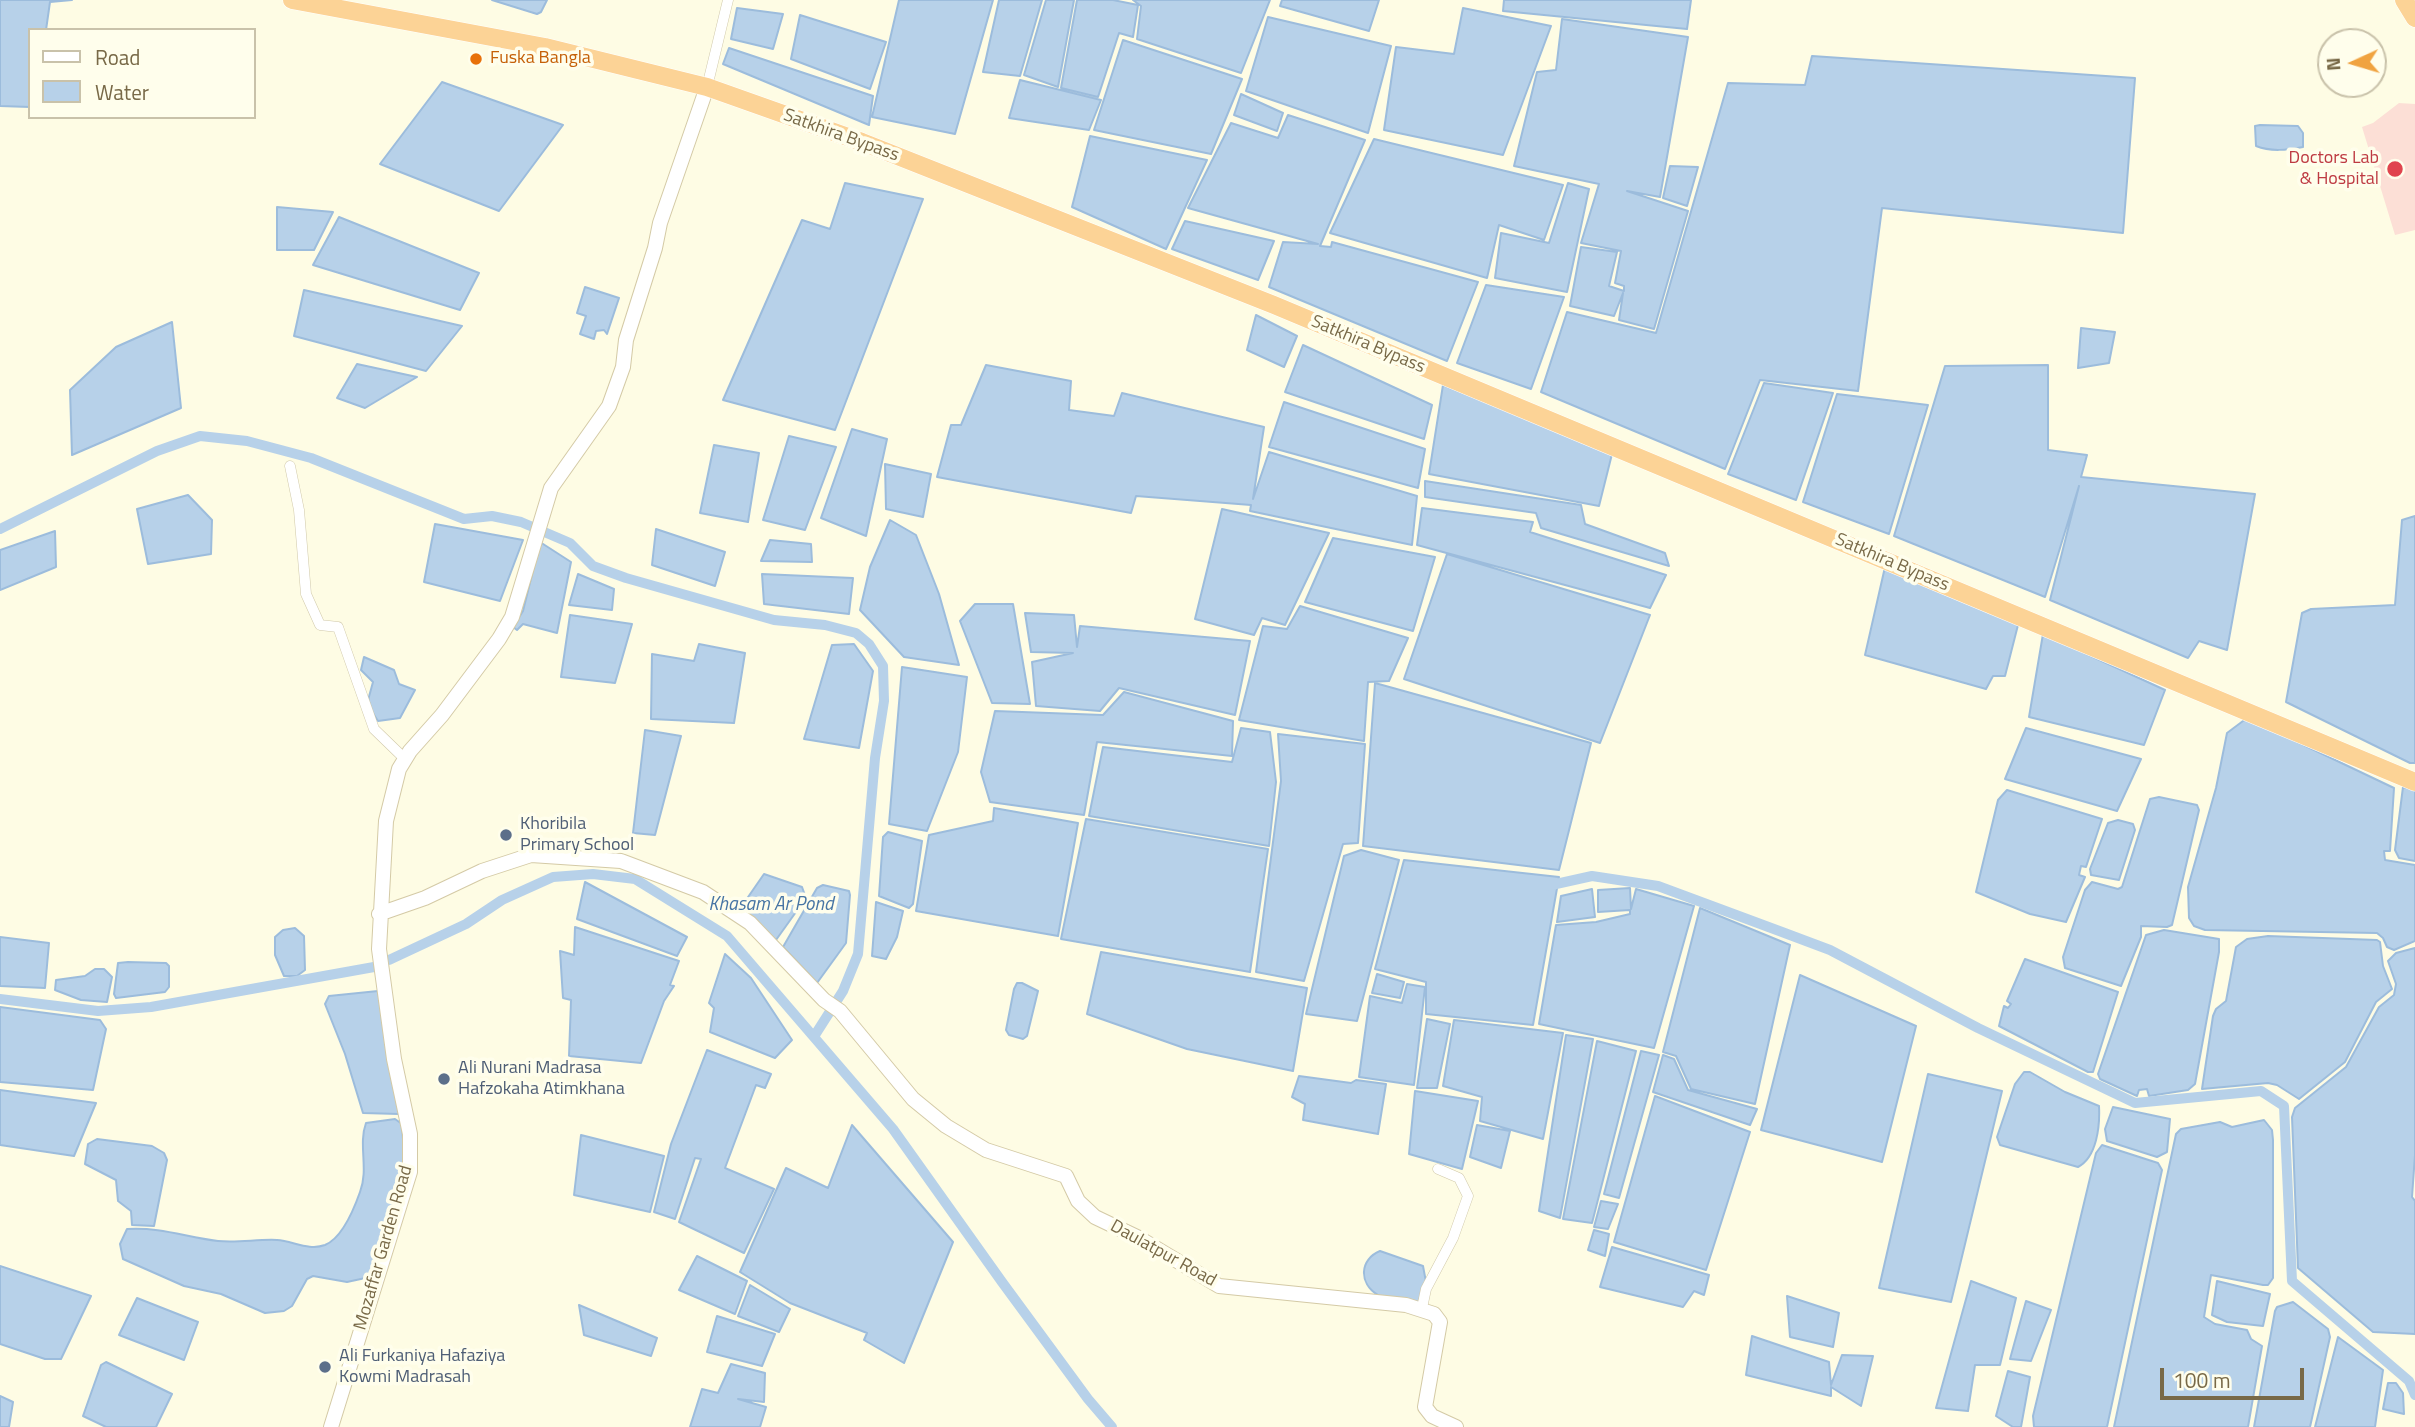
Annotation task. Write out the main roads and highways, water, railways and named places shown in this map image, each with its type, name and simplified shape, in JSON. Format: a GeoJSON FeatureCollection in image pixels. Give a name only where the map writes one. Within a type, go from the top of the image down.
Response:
{"type":"FeatureCollection","features":[{"type":"Feature","properties":{"kind":"highway","name":"Satkhira Bypass"},"geometry":{"type":"LineString","coordinates":[[292,0],[545,47],[707,87],[862,142],[1273,305],[2415,782]]}},
{"type":"Feature","properties":{"kind":"highway"},"geometry":{"type":"LineString","coordinates":[[2404,0],[2415,18]]}},
{"type":"Feature","properties":{"kind":"water"},"geometry":{"type":"Polygon","coordinates":[[[0,0],[72,0],[50,2],[46,28],[28,28],[28,107],[0,106],[0,0]]]}},
{"type":"Feature","properties":{"kind":"water"},"geometry":{"type":"Polygon","coordinates":[[[492,0],[547,0],[537,14],[492,0]]]}},
{"type":"Feature","properties":{"kind":"water"},"geometry":{"type":"Polygon","coordinates":[[[899,0],[993,0],[955,134],[872,117],[899,0]]]}},
{"type":"Feature","properties":{"kind":"water"},"geometry":{"type":"Polygon","coordinates":[[[999,0],[1042,0],[1020,76],[983,72],[999,0]]]}},
{"type":"Feature","properties":{"kind":"water"},"geometry":{"type":"Polygon","coordinates":[[[1046,0],[1074,0],[1058,87],[1024,75],[1046,0]]]}},
{"type":"Feature","properties":{"kind":"water"},"geometry":{"type":"Polygon","coordinates":[[[1077,0],[1113,0],[1138,5],[1133,37],[1119,33],[1098,97],[1061,88],[1077,0]]]}},
{"type":"Feature","properties":{"kind":"water"},"geometry":{"type":"Polygon","coordinates":[[[1133,0],[1270,0],[1241,73],[1137,39],[1141,6],[1133,0]]]}},
{"type":"Feature","properties":{"kind":"water"},"geometry":{"type":"Polygon","coordinates":[[[1282,0],[1379,0],[1369,31],[1280,6],[1282,0]]]}},
{"type":"Feature","properties":{"kind":"water"},"geometry":{"type":"Polygon","coordinates":[[[1504,0],[1691,0],[1687,29],[1503,11],[1504,0]]]}},
{"type":"Feature","properties":{"kind":"water"},"geometry":{"type":"Polygon","coordinates":[[[737,8],[783,14],[773,49],[731,39],[737,8]]]}},
{"type":"Feature","properties":{"kind":"water"},"geometry":{"type":"Polygon","coordinates":[[[1463,8],[1551,26],[1503,155],[1384,130],[1396,47],[1454,54],[1463,8]]]}},
{"type":"Feature","properties":{"kind":"water"},"geometry":{"type":"Polygon","coordinates":[[[800,15],[886,42],[870,89],[791,59],[800,15]]]}},
{"type":"Feature","properties":{"kind":"water"},"geometry":{"type":"Polygon","coordinates":[[[1268,17],[1391,46],[1368,133],[1246,91],[1268,17]]]}},
{"type":"Feature","properties":{"kind":"water"},"geometry":{"type":"Polygon","coordinates":[[[1562,19],[1688,37],[1660,197],[1627,191],[1688,211],[1654,329],[1619,320],[1623,293],[1614,316],[1570,306],[1581,247],[1617,252],[1609,286],[1624,291],[1624,286],[1615,283],[1621,251],[1581,243],[1599,184],[1514,166],[1537,72],[1556,70],[1562,19]]]}},
{"type":"Feature","properties":{"kind":"water"},"geometry":{"type":"Polygon","coordinates":[[[1123,40],[1242,79],[1211,154],[1094,130],[1123,40]]]}},
{"type":"Feature","properties":{"kind":"water"},"geometry":{"type":"Polygon","coordinates":[[[729,48],[873,96],[869,125],[723,64],[729,48]]]}},
{"type":"Feature","properties":{"kind":"water"},"geometry":{"type":"Polygon","coordinates":[[[1812,56],[2135,78],[2123,233],[1882,208],[1858,391],[1760,380],[1725,469],[1541,392],[1567,312],[1656,333],[1728,83],[1805,85],[1812,56]]]}},
{"type":"Feature","properties":{"kind":"water"},"geometry":{"type":"Polygon","coordinates":[[[1020,80],[1101,100],[1089,130],[1009,118],[1020,80]]]}},
{"type":"Feature","properties":{"kind":"water"},"geometry":{"type":"Polygon","coordinates":[[[442,82],[563,125],[499,211],[380,164],[442,82]]]}},
{"type":"Feature","properties":{"kind":"water"},"geometry":{"type":"Polygon","coordinates":[[[1241,94],[1283,113],[1277,131],[1234,115],[1241,94]]]}},
{"type":"Feature","properties":{"kind":"water"},"geometry":{"type":"Polygon","coordinates":[[[1288,115],[1365,140],[1320,246],[1331,247],[1332,242],[1478,282],[1447,361],[1269,287],[1283,242],[1318,244],[1188,208],[1231,123],[1278,138],[1288,115]]]}},
{"type":"Feature","properties":{"kind":"water"},"geometry":{"type":"Polygon","coordinates":[[[2255,126],[2298,126],[2303,133],[2303,147],[2279,150],[2256,146],[2255,126]]]}},
{"type":"Feature","properties":{"kind":"water"},"geometry":{"type":"Polygon","coordinates":[[[1090,136],[1207,160],[1166,249],[1072,207],[1090,136]]]}},
{"type":"Feature","properties":{"kind":"water"},"geometry":{"type":"Polygon","coordinates":[[[1374,139],[1563,185],[1544,240],[1499,225],[1487,278],[1330,233],[1374,139]]]}},
{"type":"Feature","properties":{"kind":"water"},"geometry":{"type":"Polygon","coordinates":[[[1670,166],[1698,167],[1687,206],[1663,198],[1670,166]]]}},
{"type":"Feature","properties":{"kind":"water"},"geometry":{"type":"Polygon","coordinates":[[[845,183],[923,199],[835,430],[723,400],[802,220],[830,229],[845,183]]]}},
{"type":"Feature","properties":{"kind":"water"},"geometry":{"type":"Polygon","coordinates":[[[1568,183],[1589,189],[1567,292],[1495,278],[1501,233],[1549,243],[1568,183]]]}},
{"type":"Feature","properties":{"kind":"water"},"geometry":{"type":"Polygon","coordinates":[[[277,207],[333,212],[314,250],[277,250],[277,207]]]}},
{"type":"Feature","properties":{"kind":"water"},"geometry":{"type":"Polygon","coordinates":[[[339,217],[479,273],[460,310],[313,265],[339,217]]]}},
{"type":"Feature","properties":{"kind":"water"},"geometry":{"type":"Polygon","coordinates":[[[1185,221],[1274,241],[1258,280],[1172,249],[1185,221]]]}},
{"type":"Feature","properties":{"kind":"water"},"geometry":{"type":"Polygon","coordinates":[[[1486,285],[1564,297],[1531,389],[1457,363],[1486,285]]]}},
{"type":"Feature","properties":{"kind":"water"},"geometry":{"type":"Polygon","coordinates":[[[585,287],[619,298],[607,334],[604,330],[596,331],[594,339],[580,334],[586,316],[577,313],[585,287]]]}},
{"type":"Feature","properties":{"kind":"water"},"geometry":{"type":"Polygon","coordinates":[[[304,290],[462,326],[426,371],[294,336],[304,290]]]}},
{"type":"Feature","properties":{"kind":"water"},"geometry":{"type":"Polygon","coordinates":[[[1256,315],[1297,336],[1284,367],[1247,350],[1256,315]]]}},
{"type":"Feature","properties":{"kind":"water"},"geometry":{"type":"Polygon","coordinates":[[[172,322],[181,408],[72,455],[70,390],[116,347],[172,322]]]}},
{"type":"Feature","properties":{"kind":"water"},"geometry":{"type":"Polygon","coordinates":[[[2081,328],[2115,332],[2109,363],[2078,368],[2081,328]]]}},
{"type":"Feature","properties":{"kind":"water"},"geometry":{"type":"Polygon","coordinates":[[[1303,345],[1432,405],[1424,439],[1285,392],[1303,345]]]}},
{"type":"Feature","properties":{"kind":"water"},"geometry":{"type":"Polygon","coordinates":[[[357,364],[417,377],[365,408],[337,398],[357,364]]]}},
{"type":"Feature","properties":{"kind":"water"},"geometry":{"type":"Polygon","coordinates":[[[986,365],[1071,381],[1069,410],[1114,416],[1122,393],[1264,427],[1253,499],[1269,452],[1417,496],[1412,545],[1250,511],[1251,505],[1136,496],[1131,513],[937,477],[951,425],[961,425],[986,365]]]}},
{"type":"Feature","properties":{"kind":"water"},"geometry":{"type":"Polygon","coordinates":[[[2048,365],[2048,450],[2087,455],[2081,477],[2255,494],[2227,650],[2199,641],[2188,658],[2050,600],[2079,486],[2045,597],[1894,536],[1945,366],[2048,365]]]}},
{"type":"Feature","properties":{"kind":"water"},"geometry":{"type":"Polygon","coordinates":[[[1764,383],[1833,393],[1796,500],[1728,474],[1764,383]]]}},
{"type":"Feature","properties":{"kind":"water"},"geometry":{"type":"Polygon","coordinates":[[[1443,385],[1612,454],[1599,506],[1429,474],[1443,385]]]}},
{"type":"Feature","properties":{"kind":"water"},"geometry":{"type":"Polygon","coordinates":[[[1837,394],[1928,405],[1889,534],[1803,502],[1837,394]]]}},
{"type":"Feature","properties":{"kind":"water"},"geometry":{"type":"Polygon","coordinates":[[[1284,402],[1425,449],[1418,488],[1269,447],[1284,402]]]}},
{"type":"Feature","properties":{"kind":"water"},"geometry":{"type":"Polygon","coordinates":[[[852,429],[887,439],[866,536],[821,518],[852,429]]]}},
{"type":"Feature","properties":{"kind":"water"},"geometry":{"type":"Polygon","coordinates":[[[789,436],[836,447],[805,530],[763,520],[789,436]]]}},
{"type":"Feature","properties":{"kind":"water"},"geometry":{"type":"Polygon","coordinates":[[[714,445],[759,453],[748,522],[700,513],[714,445]]]}},
{"type":"Feature","properties":{"kind":"water"},"geometry":{"type":"Polygon","coordinates":[[[885,464],[931,474],[923,517],[886,509],[885,464]]]}},
{"type":"Feature","properties":{"kind":"water"},"geometry":{"type":"Polygon","coordinates":[[[1425,481],[1581,505],[1585,524],[1665,553],[1669,566],[1541,528],[1536,513],[1425,497],[1425,481]]]}},
{"type":"Feature","properties":{"kind":"water"},"geometry":{"type":"Polygon","coordinates":[[[188,495],[212,520],[211,554],[148,564],[137,509],[188,495]]]}},
{"type":"Feature","properties":{"kind":"water"},"geometry":{"type":"Polygon","coordinates":[[[1422,508],[1533,522],[1530,532],[1666,575],[1650,608],[1417,545],[1422,508]]]}},
{"type":"Feature","properties":{"kind":"water"},"geometry":{"type":"Polygon","coordinates":[[[1222,509],[1329,533],[1285,625],[1262,618],[1254,635],[1195,619],[1222,509]]]}},
{"type":"Feature","properties":{"kind":"water"},"geometry":{"type":"Polygon","coordinates":[[[2415,516],[2415,763],[2410,763],[2286,702],[2302,613],[2311,609],[2395,605],[2402,520],[2415,516]]]}},
{"type":"Feature","properties":{"kind":"water"},"geometry":{"type":"Polygon","coordinates":[[[890,520],[916,535],[939,594],[959,665],[904,657],[860,610],[870,567],[890,520]]]}},
{"type":"Feature","properties":{"kind":"water"},"geometry":{"type":"Polygon","coordinates":[[[435,524],[523,540],[500,601],[424,582],[435,524]]]}},
{"type":"Feature","properties":{"kind":"water"},"geometry":{"type":"Polygon","coordinates":[[[656,529],[725,552],[715,586],[652,565],[656,529]]]}},
{"type":"Feature","properties":{"kind":"water"},"geometry":{"type":"Polygon","coordinates":[[[55,531],[56,567],[0,590],[0,550],[55,531]]]}},
{"type":"Feature","properties":{"kind":"water"},"geometry":{"type":"Polygon","coordinates":[[[1333,538],[1435,557],[1413,631],[1305,602],[1333,538]]]}},
{"type":"Feature","properties":{"kind":"water"},"geometry":{"type":"Polygon","coordinates":[[[770,540],[811,544],[812,562],[761,561],[770,540]]]}},
{"type":"Feature","properties":{"kind":"water"},"geometry":{"type":"Polygon","coordinates":[[[540,542],[571,562],[557,633],[523,624],[517,630],[513,627],[523,611],[540,542]]]}},
{"type":"Feature","properties":{"kind":"water"},"geometry":{"type":"Polygon","coordinates":[[[1447,554],[1650,615],[1600,743],[1404,679],[1447,554]]]}},
{"type":"Feature","properties":{"kind":"water"},"geometry":{"type":"Polygon","coordinates":[[[1885,567],[2018,625],[2005,676],[1993,676],[1986,689],[1865,655],[1885,567]]]}},
{"type":"Feature","properties":{"kind":"water"},"geometry":{"type":"Polygon","coordinates":[[[578,574],[614,589],[612,610],[569,605],[578,574]]]}},
{"type":"Feature","properties":{"kind":"water"},"geometry":{"type":"Polygon","coordinates":[[[762,574],[853,578],[849,614],[764,604],[762,574]]]}},
{"type":"Feature","properties":{"kind":"water"},"geometry":{"type":"Polygon","coordinates":[[[975,604],[1013,604],[1030,704],[992,703],[960,621],[975,604]]]}},
{"type":"Feature","properties":{"kind":"water"},"geometry":{"type":"Polygon","coordinates":[[[1300,606],[1408,638],[1389,681],[1368,682],[1364,741],[1239,720],[1263,626],[1287,629],[1300,606]]]}},
{"type":"Feature","properties":{"kind":"water"},"geometry":{"type":"Polygon","coordinates":[[[1025,613],[1074,615],[1077,647],[1080,626],[1250,641],[1235,715],[1119,688],[1100,711],[1036,706],[1032,662],[1073,653],[1031,652],[1025,613]]]}},
{"type":"Feature","properties":{"kind":"water"},"geometry":{"type":"Polygon","coordinates":[[[570,615],[632,624],[615,683],[561,677],[570,615]]]}},
{"type":"Feature","properties":{"kind":"water"},"geometry":{"type":"Polygon","coordinates":[[[2043,634],[2165,690],[2144,745],[2029,717],[2043,634]]]}},
{"type":"Feature","properties":{"kind":"water"},"geometry":{"type":"Polygon","coordinates":[[[699,644],[745,653],[734,723],[651,719],[652,654],[694,661],[699,644]]]}},
{"type":"Feature","properties":{"kind":"water"},"geometry":{"type":"Polygon","coordinates":[[[854,644],[873,671],[859,748],[804,739],[832,645],[854,644]]]}},
{"type":"Feature","properties":{"kind":"water"},"geometry":{"type":"Polygon","coordinates":[[[364,657],[394,670],[399,684],[415,690],[400,718],[378,721],[367,704],[373,682],[361,670],[364,657]]]}},
{"type":"Feature","properties":{"kind":"water"},"geometry":{"type":"Polygon","coordinates":[[[902,667],[967,677],[958,752],[927,831],[889,824],[902,667]]]}},
{"type":"Feature","properties":{"kind":"water"},"geometry":{"type":"Polygon","coordinates":[[[1375,683],[1591,743],[1559,870],[1363,846],[1375,683]]]}},
{"type":"Feature","properties":{"kind":"water"},"geometry":{"type":"Polygon","coordinates":[[[1124,692],[1233,721],[1232,756],[1097,742],[1084,815],[990,802],[981,772],[995,711],[1103,715],[1124,692]]]}},
{"type":"Feature","properties":{"kind":"water"},"geometry":{"type":"Polygon","coordinates":[[[2247,718],[2394,788],[2390,851],[2384,851],[2385,860],[2415,865],[2415,941],[2394,950],[2387,947],[2377,933],[2205,930],[2194,926],[2189,918],[2188,887],[2216,788],[2227,733],[2247,718]]]}},
{"type":"Feature","properties":{"kind":"water"},"geometry":{"type":"Polygon","coordinates":[[[1241,728],[1270,732],[1276,782],[1269,846],[1089,816],[1103,747],[1232,762],[1241,728]]]}},
{"type":"Feature","properties":{"kind":"water"},"geometry":{"type":"Polygon","coordinates":[[[2026,728],[2141,759],[2117,811],[2005,779],[2026,728]]]}},
{"type":"Feature","properties":{"kind":"water"},"geometry":{"type":"Polygon","coordinates":[[[645,730],[681,736],[655,835],[633,833],[645,730]]]}},
{"type":"Feature","properties":{"kind":"water"},"geometry":{"type":"Polygon","coordinates":[[[1278,734],[1365,744],[1358,843],[1343,844],[1304,981],[1256,972],[1281,781],[1278,734]]]}},
{"type":"Feature","properties":{"kind":"water"},"geometry":{"type":"Polygon","coordinates":[[[2403,787],[2415,790],[2415,861],[2399,858],[2395,850],[2403,787]]]}},
{"type":"Feature","properties":{"kind":"water"},"geometry":{"type":"Polygon","coordinates":[[[2007,790],[2102,819],[2086,867],[2081,866],[2079,875],[2085,877],[2066,922],[2030,914],[1976,892],[1998,800],[2007,790]]]}},
{"type":"Feature","properties":{"kind":"water"},"geometry":{"type":"Polygon","coordinates":[[[2159,797],[2197,805],[2199,810],[2172,925],[2141,926],[2141,937],[2121,986],[2065,968],[2063,957],[2085,890],[2092,882],[2118,889],[2122,887],[2150,799],[2159,797]]]}},
{"type":"Feature","properties":{"kind":"water"},"geometry":{"type":"Polygon","coordinates":[[[994,808],[1078,823],[1058,936],[916,911],[929,835],[993,821],[994,808]]]}},
{"type":"Feature","properties":{"kind":"water"},"geometry":{"type":"Polygon","coordinates":[[[1086,819],[1268,849],[1250,972],[1061,939],[1086,819]]]}},
{"type":"Feature","properties":{"kind":"water"},"geometry":{"type":"Polygon","coordinates":[[[2118,820],[2133,824],[2135,830],[2119,880],[2091,875],[2090,869],[2108,823],[2118,820]]]}},
{"type":"Feature","properties":{"kind":"water"},"geometry":{"type":"Polygon","coordinates":[[[888,832],[922,841],[913,904],[909,908],[879,896],[883,837],[888,832]]]}},
{"type":"Feature","properties":{"kind":"water"},"geometry":{"type":"Polygon","coordinates":[[[1361,850],[1399,860],[1357,1021],[1306,1014],[1344,856],[1361,850]]]}},
{"type":"Feature","properties":{"kind":"water"},"geometry":{"type":"Polygon","coordinates":[[[1404,860],[1559,877],[1533,1025],[1426,1014],[1426,982],[1375,969],[1404,860]]]}},
{"type":"Feature","properties":{"kind":"water","name":"Khasam Ar Pond"},"geometry":{"type":"Polygon","coordinates":[[[764,874],[802,887],[806,898],[776,940],[737,913],[764,874]]]}},
{"type":"Feature","properties":{"kind":"water"},"geometry":{"type":"Polygon","coordinates":[[[585,882],[687,937],[677,956],[577,919],[585,882]]]}},
{"type":"Feature","properties":{"kind":"water"},"geometry":{"type":"Polygon","coordinates":[[[823,885],[849,891],[850,895],[846,943],[817,983],[783,947],[817,888],[823,885]]]}},
{"type":"Feature","properties":{"kind":"water"},"geometry":{"type":"Polygon","coordinates":[[[1630,888],[1631,909],[1636,889],[1694,906],[1654,1048],[1539,1024],[1556,925],[1596,922],[1630,914],[1630,910],[1598,912],[1598,890],[1630,888]]]}},
{"type":"Feature","properties":{"kind":"water"},"geometry":{"type":"Polygon","coordinates":[[[1592,889],[1595,917],[1557,922],[1561,896],[1592,889]]]}},
{"type":"Feature","properties":{"kind":"water"},"geometry":{"type":"Polygon","coordinates":[[[876,902],[903,911],[897,937],[886,959],[872,956],[876,902]]]}},
{"type":"Feature","properties":{"kind":"water"},"geometry":{"type":"Polygon","coordinates":[[[1700,908],[1790,945],[1755,1104],[1691,1089],[1676,1056],[1663,1052],[1700,908]]]}},
{"type":"Feature","properties":{"kind":"water"},"geometry":{"type":"Polygon","coordinates":[[[575,927],[679,961],[670,985],[674,986],[664,1001],[641,1063],[569,1056],[571,1000],[563,998],[560,951],[574,955],[575,927]]]}},
{"type":"Feature","properties":{"kind":"water"},"geometry":{"type":"Polygon","coordinates":[[[295,928],[304,936],[305,970],[297,976],[284,976],[275,955],[275,937],[283,930],[295,928]]]}},
{"type":"Feature","properties":{"kind":"water"},"geometry":{"type":"Polygon","coordinates":[[[2164,930],[2219,939],[2219,952],[2195,1084],[2188,1090],[2149,1096],[2147,1089],[2139,1090],[2137,1096],[2100,1079],[2098,1074],[2146,935],[2164,930]]]}},
{"type":"Feature","properties":{"kind":"water"},"geometry":{"type":"Polygon","coordinates":[[[2268,936],[2377,940],[2380,942],[2383,966],[2392,989],[2376,1002],[2345,1062],[2299,1099],[2277,1085],[2268,1083],[2202,1089],[2213,1016],[2216,1009],[2226,1001],[2236,947],[2247,939],[2268,936]]]}},
{"type":"Feature","properties":{"kind":"water"},"geometry":{"type":"Polygon","coordinates":[[[0,937],[49,943],[45,988],[0,986],[0,937]]]}},
{"type":"Feature","properties":{"kind":"water"},"geometry":{"type":"Polygon","coordinates":[[[2415,948],[2415,1155],[2412,1197],[2415,1201],[2415,1334],[2373,1332],[2298,1268],[2292,1117],[2295,1108],[2346,1067],[2379,1007],[2394,995],[2396,984],[2388,961],[2396,953],[2415,948]]]}},
{"type":"Feature","properties":{"kind":"water"},"geometry":{"type":"Polygon","coordinates":[[[1101,952],[1307,988],[1293,1071],[1187,1049],[1087,1014],[1101,952]]]}},
{"type":"Feature","properties":{"kind":"water"},"geometry":{"type":"Polygon","coordinates":[[[725,954],[751,978],[792,1040],[775,1058],[710,1032],[714,1008],[709,1003],[725,954]]]}},
{"type":"Feature","properties":{"kind":"water"},"geometry":{"type":"Polygon","coordinates":[[[2025,959],[2118,992],[2093,1072],[2088,1072],[1999,1026],[2004,1006],[2008,1008],[2011,1004],[2007,1001],[2025,959]]]}},
{"type":"Feature","properties":{"kind":"water"},"geometry":{"type":"Polygon","coordinates":[[[118,963],[166,963],[169,966],[169,987],[165,992],[116,998],[114,994],[118,963]]]}},
{"type":"Feature","properties":{"kind":"water"},"geometry":{"type":"Polygon","coordinates":[[[95,969],[104,969],[112,977],[107,1002],[81,1000],[55,990],[56,980],[85,976],[95,969]]]}},
{"type":"Feature","properties":{"kind":"water"},"geometry":{"type":"Polygon","coordinates":[[[1377,974],[1404,982],[1400,998],[1372,993],[1377,974]]]}},
{"type":"Feature","properties":{"kind":"water"},"geometry":{"type":"Polygon","coordinates":[[[1800,975],[1916,1026],[1882,1162],[1761,1130],[1800,975]]]}},
{"type":"Feature","properties":{"kind":"water"},"geometry":{"type":"Polygon","coordinates":[[[1017,983],[1038,991],[1027,1036],[1023,1039],[1009,1035],[1006,1030],[1014,989],[1017,983]]]}},
{"type":"Feature","properties":{"kind":"water"},"geometry":{"type":"Polygon","coordinates":[[[1407,984],[1425,987],[1414,1085],[1359,1077],[1370,996],[1402,1003],[1407,984]]]}},
{"type":"Feature","properties":{"kind":"water"},"geometry":{"type":"Polygon","coordinates":[[[378,991],[399,1114],[363,1113],[345,1054],[325,1004],[329,996],[378,991]]]}},
{"type":"Feature","properties":{"kind":"water"},"geometry":{"type":"Polygon","coordinates":[[[0,1007],[100,1020],[106,1029],[93,1090],[0,1082],[0,1007]]]}},
{"type":"Feature","properties":{"kind":"water"},"geometry":{"type":"Polygon","coordinates":[[[1427,1019],[1450,1024],[1437,1088],[1417,1088],[1427,1019]]]}},
{"type":"Feature","properties":{"kind":"water"},"geometry":{"type":"Polygon","coordinates":[[[1454,1020],[1563,1033],[1543,1139],[1480,1121],[1482,1097],[1443,1086],[1454,1020]]]}},
{"type":"Feature","properties":{"kind":"water"},"geometry":{"type":"Polygon","coordinates":[[[1566,1035],[1593,1039],[1560,1218],[1539,1211],[1566,1035]]]}},
{"type":"Feature","properties":{"kind":"water"},"geometry":{"type":"Polygon","coordinates":[[[1597,1041],[1636,1051],[1592,1223],[1563,1219],[1597,1041]]]}},
{"type":"Feature","properties":{"kind":"water"},"geometry":{"type":"Polygon","coordinates":[[[707,1050],[771,1074],[765,1088],[756,1085],[725,1168],[774,1189],[744,1253],[679,1222],[701,1159],[695,1158],[675,1219],[654,1212],[671,1144],[707,1050]]]}},
{"type":"Feature","properties":{"kind":"water"},"geometry":{"type":"Polygon","coordinates":[[[1641,1051],[1659,1055],[1619,1198],[1604,1194],[1641,1051]]]}},
{"type":"Feature","properties":{"kind":"water"},"geometry":{"type":"Polygon","coordinates":[[[1663,1055],[1674,1059],[1688,1090],[1757,1109],[1750,1125],[1653,1092],[1663,1055]]]}},
{"type":"Feature","properties":{"kind":"water"},"geometry":{"type":"Polygon","coordinates":[[[2024,1072],[2030,1072],[2065,1092],[2099,1106],[2098,1131],[2093,1149],[2078,1167],[2000,1145],[1997,1137],[2015,1084],[2024,1072]]]}},
{"type":"Feature","properties":{"kind":"water"},"geometry":{"type":"Polygon","coordinates":[[[1928,1074],[2002,1091],[1951,1302],[1879,1288],[1928,1074]]]}},
{"type":"Feature","properties":{"kind":"water"},"geometry":{"type":"Polygon","coordinates":[[[1299,1076],[1351,1083],[1356,1080],[1386,1084],[1378,1134],[1303,1120],[1305,1104],[1292,1097],[1299,1076]]]}},
{"type":"Feature","properties":{"kind":"water"},"geometry":{"type":"Polygon","coordinates":[[[0,1090],[96,1103],[74,1156],[0,1145],[0,1090]]]}},
{"type":"Feature","properties":{"kind":"water"},"geometry":{"type":"Polygon","coordinates":[[[1415,1091],[1478,1101],[1462,1169],[1409,1154],[1415,1091]]]}},
{"type":"Feature","properties":{"kind":"water"},"geometry":{"type":"Polygon","coordinates":[[[1655,1096],[1750,1132],[1706,1270],[1614,1242],[1655,1096]]]}},
{"type":"Feature","properties":{"kind":"water"},"geometry":{"type":"Polygon","coordinates":[[[2113,1107],[2170,1119],[2167,1152],[2157,1157],[2107,1141],[2105,1129],[2113,1107]]]}},
{"type":"Feature","properties":{"kind":"water"},"geometry":{"type":"Polygon","coordinates":[[[395,1119],[402,1124],[405,1170],[370,1277],[347,1282],[313,1276],[307,1279],[292,1306],[284,1311],[265,1313],[221,1294],[184,1286],[123,1259],[120,1244],[127,1229],[162,1231],[218,1241],[277,1240],[307,1246],[325,1245],[342,1230],[360,1192],[364,1175],[363,1140],[366,1123],[395,1119]]]}},
{"type":"Feature","properties":{"kind":"water"},"geometry":{"type":"Polygon","coordinates":[[[2264,1120],[2272,1130],[2273,1140],[2273,1278],[2268,1285],[2263,1285],[2211,1275],[2204,1317],[2215,1324],[2247,1330],[2251,1339],[2262,1346],[2248,1427],[2114,1427],[2176,1134],[2181,1129],[2220,1122],[2232,1127],[2264,1120]]]}},
{"type":"Feature","properties":{"kind":"water"},"geometry":{"type":"Polygon","coordinates":[[[852,1125],[953,1242],[904,1363],[864,1340],[867,1333],[790,1303],[740,1272],[786,1168],[828,1188],[852,1125]]]}},
{"type":"Feature","properties":{"kind":"water"},"geometry":{"type":"Polygon","coordinates":[[[1477,1125],[1510,1131],[1501,1168],[1470,1157],[1477,1125]]]}},
{"type":"Feature","properties":{"kind":"water"},"geometry":{"type":"Polygon","coordinates":[[[581,1135],[664,1156],[650,1212],[574,1195],[581,1135]]]}},
{"type":"Feature","properties":{"kind":"water"},"geometry":{"type":"Polygon","coordinates":[[[97,1139],[152,1146],[164,1153],[167,1160],[154,1226],[132,1225],[131,1211],[118,1201],[116,1180],[85,1164],[88,1144],[97,1139]]]}},
{"type":"Feature","properties":{"kind":"water"},"geometry":{"type":"Polygon","coordinates":[[[2102,1145],[2158,1163],[2162,1170],[2107,1427],[2034,1427],[2033,1416],[2096,1153],[2102,1145]]]}},
{"type":"Feature","properties":{"kind":"water"},"geometry":{"type":"Polygon","coordinates":[[[1601,1201],[1618,1204],[1608,1229],[1594,1227],[1601,1201]]]}},
{"type":"Feature","properties":{"kind":"water"},"geometry":{"type":"Polygon","coordinates":[[[1594,1230],[1609,1234],[1605,1256],[1588,1250],[1594,1230]]]}},
{"type":"Feature","properties":{"kind":"water"},"geometry":{"type":"Polygon","coordinates":[[[1612,1247],[1709,1275],[1704,1295],[1694,1291],[1683,1307],[1600,1287],[1612,1247]]]}},
{"type":"Feature","properties":{"kind":"water"},"geometry":{"type":"Polygon","coordinates":[[[1380,1251],[1423,1266],[1426,1282],[1418,1303],[1382,1297],[1367,1284],[1365,1265],[1380,1251]]]}},
{"type":"Feature","properties":{"kind":"water"},"geometry":{"type":"Polygon","coordinates":[[[697,1256],[747,1281],[735,1314],[679,1290],[697,1256]]]}},
{"type":"Feature","properties":{"kind":"water"},"geometry":{"type":"Polygon","coordinates":[[[0,1266],[91,1296],[61,1359],[45,1359],[0,1344],[0,1266]]]}},
{"type":"Feature","properties":{"kind":"water"},"geometry":{"type":"Polygon","coordinates":[[[1971,1281],[2016,1298],[2000,1365],[1975,1365],[1968,1411],[1936,1408],[1971,1281]]]}},
{"type":"Feature","properties":{"kind":"water"},"geometry":{"type":"Polygon","coordinates":[[[2217,1281],[2270,1294],[2263,1326],[2227,1322],[2212,1315],[2217,1281]]]}},
{"type":"Feature","properties":{"kind":"water"},"geometry":{"type":"Polygon","coordinates":[[[750,1285],[790,1309],[779,1332],[738,1316],[750,1285]]]}},
{"type":"Feature","properties":{"kind":"water"},"geometry":{"type":"Polygon","coordinates":[[[1787,1296],[1839,1313],[1833,1347],[1790,1337],[1787,1296]]]}},
{"type":"Feature","properties":{"kind":"water"},"geometry":{"type":"Polygon","coordinates":[[[137,1298],[198,1322],[184,1360],[119,1335],[137,1298]]]}},
{"type":"Feature","properties":{"kind":"water"},"geometry":{"type":"Polygon","coordinates":[[[2026,1301],[2051,1310],[2031,1361],[2010,1359],[2026,1301]]]}},
{"type":"Feature","properties":{"kind":"water"},"geometry":{"type":"Polygon","coordinates":[[[2293,1302],[2328,1329],[2330,1337],[2310,1427],[2254,1427],[2275,1311],[2277,1307],[2293,1302]]]}},
{"type":"Feature","properties":{"kind":"water"},"geometry":{"type":"Polygon","coordinates":[[[579,1305],[657,1338],[651,1356],[584,1335],[579,1305]]]}},
{"type":"Feature","properties":{"kind":"water"},"geometry":{"type":"Polygon","coordinates":[[[717,1316],[775,1334],[762,1366],[707,1352],[717,1316]]]}},
{"type":"Feature","properties":{"kind":"water"},"geometry":{"type":"Polygon","coordinates":[[[1752,1336],[1829,1362],[1831,1385],[1842,1355],[1873,1356],[1861,1406],[1831,1387],[1831,1396],[1746,1375],[1752,1336]]]}},
{"type":"Feature","properties":{"kind":"water"},"geometry":{"type":"Polygon","coordinates":[[[2338,1337],[2383,1370],[2375,1427],[2315,1427],[2338,1337]]]}},
{"type":"Feature","properties":{"kind":"water"},"geometry":{"type":"Polygon","coordinates":[[[106,1362],[172,1394],[156,1427],[106,1427],[83,1416],[101,1365],[106,1362]]]}},
{"type":"Feature","properties":{"kind":"water"},"geometry":{"type":"Polygon","coordinates":[[[731,1364],[765,1373],[764,1402],[738,1399],[766,1407],[760,1427],[690,1427],[702,1389],[718,1393],[731,1364]]]}},
{"type":"Feature","properties":{"kind":"water"},"geometry":{"type":"Polygon","coordinates":[[[2008,1371],[2030,1377],[2021,1427],[2013,1427],[1996,1416],[2008,1371]]]}},
{"type":"Feature","properties":{"kind":"water"},"geometry":{"type":"Polygon","coordinates":[[[2388,1383],[2396,1383],[2403,1393],[2404,1414],[2383,1409],[2388,1383]]]}},
{"type":"Feature","properties":{"kind":"water"},"geometry":{"type":"Polygon","coordinates":[[[0,1396],[13,1402],[9,1427],[0,1427],[0,1396]]]}},
{"type":"Feature","properties":{"kind":"waterway"},"geometry":{"type":"LineString","coordinates":[[0,529],[157,451],[200,436],[247,441],[311,458],[464,519],[492,516],[521,522],[570,543],[593,566],[626,578],[774,620],[825,625],[856,633],[869,644],[883,666],[884,701],[875,758],[858,954],[843,991],[815,1035]]}},
{"type":"Feature","properties":{"kind":"waterway"},"geometry":{"type":"LineString","coordinates":[[389,960],[466,924],[502,900],[553,877],[593,874],[635,879],[727,936],[893,1129],[1002,1282],[1088,1399],[1112,1427]]}},
{"type":"Feature","properties":{"kind":"waterway"},"geometry":{"type":"LineString","coordinates":[[1547,886],[1592,876],[1658,886],[1830,950],[1978,1028],[2135,1103],[2261,1091],[2284,1106],[2292,1281],[2409,1381],[2415,1395]]}},
{"type":"Feature","properties":{"kind":"waterway"},"geometry":{"type":"LineString","coordinates":[[0,999],[98,1011],[151,1007],[374,967]]}},
{"type":"Feature","properties":{"kind":"place","name":"Fuska Bangla"},"geometry":{"type":"Point","coordinates":[476,59]}},
{"type":"Feature","properties":{"kind":"place","name":"Doctors Lab & Hospital"},"geometry":{"type":"Point","coordinates":[2395,169]}},
{"type":"Feature","properties":{"kind":"place","name":"Khoribila Primary School"},"geometry":{"type":"Point","coordinates":[506,835]}},
{"type":"Feature","properties":{"kind":"place","name":"Ali Nurani Madrasa Hafzokaha Atimkhana"},"geometry":{"type":"Point","coordinates":[444,1079]}},
{"type":"Feature","properties":{"kind":"place","name":"Ali Furkaniya Hafaziya Kowmi Madrasah"},"geometry":{"type":"Point","coordinates":[325,1367]}}]}
